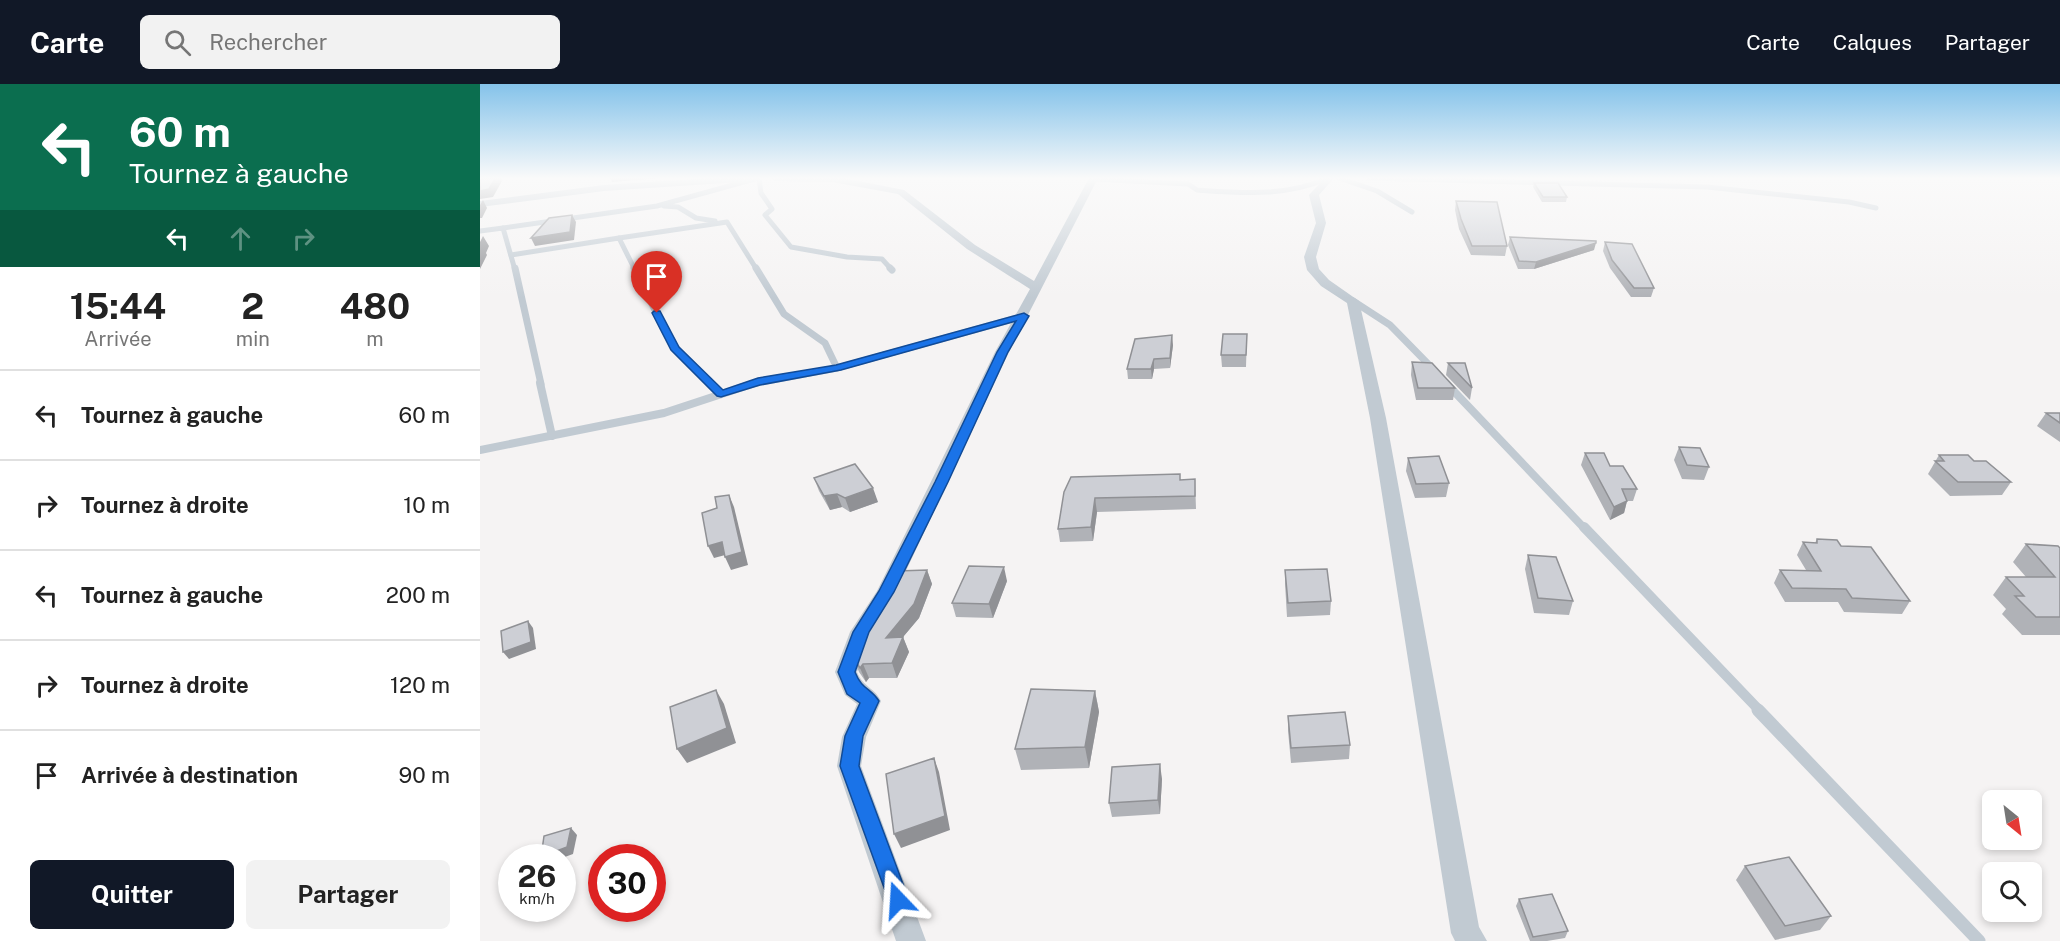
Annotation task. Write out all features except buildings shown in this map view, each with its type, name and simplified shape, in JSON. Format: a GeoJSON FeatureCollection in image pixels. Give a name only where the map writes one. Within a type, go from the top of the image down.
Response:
{"type":"FeatureCollection","features":[{"type":"Feature","properties":{"kind":"street"},"geometry":{"type":"LineString","coordinates":[[934,218],[971,247],[1036,287]]}},
{"type":"Feature","properties":{"kind":"street"},"geometry":{"type":"LineString","coordinates":[[911,941],[849,766],[854,736],[870,701],[853,689],[846,672],[861,632],[886,592],[942,482],[1002,352],[1024,316],[1036,287],[1072,218]]}},
{"type":"Feature","properties":{"kind":"street"},"geometry":{"type":"LineString","coordinates":[[1320,218],[1321,223],[1310,257],[1313,270],[1325,283],[1353,302],[1378,418],[1466,933],[1472,941]]}},
{"type":"Feature","properties":{"kind":"lane"},"geometry":{"type":"LineString","coordinates":[[480,231],[573,218]]}},
{"type":"Feature","properties":{"kind":"lane"},"geometry":{"type":"LineString","coordinates":[[696,218],[727,222]]}},
{"type":"Feature","properties":{"kind":"lane"},"geometry":{"type":"LineString","coordinates":[[767,218],[791,247],[848,257],[882,259],[892,270]]}},
{"type":"Feature","properties":{"kind":"lane"},"geometry":{"type":"LineString","coordinates":[[511,255],[727,222]]}},
{"type":"Feature","properties":{"kind":"lane"},"geometry":{"type":"LineString","coordinates":[[727,222],[784,314],[825,343],[837,368]]}},
{"type":"Feature","properties":{"kind":"lane"},"geometry":{"type":"LineString","coordinates":[[502,228],[511,255],[552,436]]}},
{"type":"Feature","properties":{"kind":"lane"},"geometry":{"type":"LineString","coordinates":[[619,238],[674,348],[721,394]]}},
{"type":"Feature","properties":{"kind":"lane"},"geometry":{"type":"LineString","coordinates":[[1353,302],[1390,325],[1979,941]]}},
{"type":"Feature","properties":{"kind":"lane"},"geometry":{"type":"LineString","coordinates":[[480,450],[664,413],[758,382],[837,368],[1024,316]]}},
{"type":"Feature","properties":{"kind":"route"},"geometry":{"type":"LineString","coordinates":[[657,313],[674,348],[721,394],[758,382],[837,368],[919,347],[1024,316],[1002,352],[942,482],[886,592],[861,632],[846,672],[853,689],[870,701],[854,736],[849,766],[898,900]]}}]}
